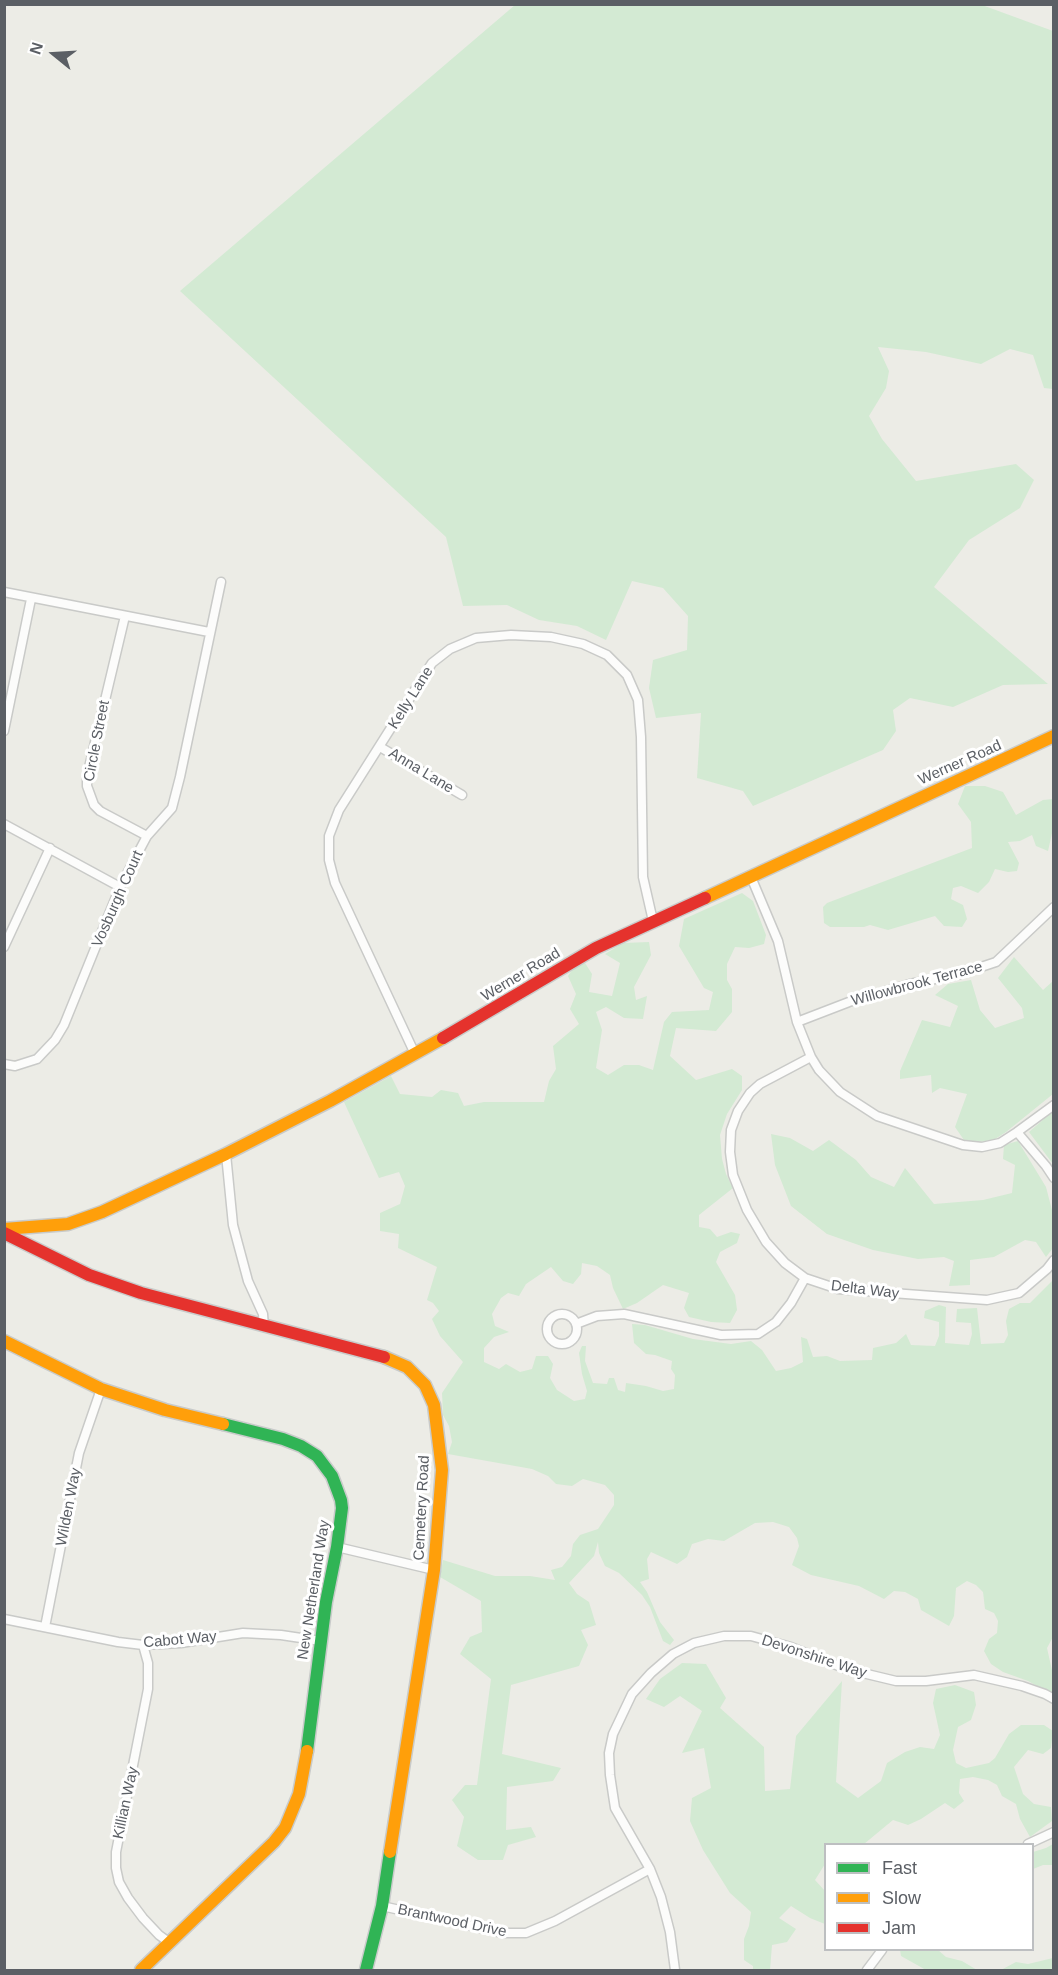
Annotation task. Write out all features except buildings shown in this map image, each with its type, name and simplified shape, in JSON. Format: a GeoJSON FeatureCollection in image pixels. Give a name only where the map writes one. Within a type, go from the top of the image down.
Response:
{"type":"FeatureCollection","features":[{"type":"Feature","properties":{"kind":"street","name":"Vosburgh Court"},"geometry":{"type":"LineString","coordinates":[[4,1064],[15,1066],[37,1059],[55,1040],[64,1025],[120,886],[147,836],[172,808],[220,582]]}},
{"type":"Feature","properties":{"kind":"street"},"geometry":{"type":"LineString","coordinates":[[4,592],[209,632]]}},
{"type":"Feature","properties":{"kind":"street"},"geometry":{"type":"LineString","coordinates":[[4,731],[31,599]]}},
{"type":"Feature","properties":{"kind":"street","name":"Circle Street"},"geometry":{"type":"LineString","coordinates":[[125,616],[87,776],[87,786],[94,805],[147,836]]}},
{"type":"Feature","properties":{"kind":"street","name":"Kelly Lane"},"geometry":{"type":"LineString","coordinates":[[415,1053],[335,883],[329,860],[329,836],[339,810],[432,663],[450,648],[476,638],[511,634],[551,637],[583,644],[607,655],[627,675],[638,700],[641,737],[643,877],[653,921]]}},
{"type":"Feature","properties":{"kind":"street","name":"Werner Road"},"geometry":{"type":"LineString","coordinates":[[4,1231],[68,1224],[102,1212],[226,1154],[330,1101],[596,948],[1053,736]]}},
{"type":"Feature","properties":{"kind":"street","name":"Anna Lane"},"geometry":{"type":"LineString","coordinates":[[380,747],[462,795]]}},
{"type":"Feature","properties":{"kind":"street"},"geometry":{"type":"LineString","coordinates":[[4,824],[120,886]]}},
{"type":"Feature","properties":{"kind":"street"},"geometry":{"type":"LineString","coordinates":[[4,947],[50,848]]}},
{"type":"Feature","properties":{"kind":"street"},"geometry":{"type":"LineString","coordinates":[[751,877],[778,941],[797,1022],[811,1057],[819,1070],[840,1092],[877,1116],[928,1135],[963,1145],[981,1147],[1000,1143],[1053,1105]]}},
{"type":"Feature","properties":{"kind":"street","name":"Willowbrook Terrace"},"geometry":{"type":"LineString","coordinates":[[797,1022],[849,1002],[900,987],[960,974],[996,962],[1053,907]]}},
{"type":"Feature","properties":{"kind":"street","name":"Delta Way"},"geometry":{"type":"LineString","coordinates":[[811,1057],[760,1084],[750,1093],[738,1111],[731,1130],[730,1152],[733,1175],[747,1210],[766,1242],[784,1263],[805,1278],[838,1289],[987,1300],[1019,1293],[1047,1269],[1053,1260]]}},
{"type":"Feature","properties":{"kind":"street"},"geometry":{"type":"LineString","coordinates":[[1017,1132],[1046,1166],[1053,1178]]}},
{"type":"Feature","properties":{"kind":"street"},"geometry":{"type":"LineString","coordinates":[[226,1154],[233,1225],[248,1281],[262,1314],[264,1327]]}},
{"type":"Feature","properties":{"kind":"street","name":"Cemetery Road"},"geometry":{"type":"LineString","coordinates":[[4,1231],[88,1275],[163,1300],[381,1356],[406,1367],[425,1385],[434,1405],[442,1470],[434,1570],[382,1906],[366,1971]]}},
{"type":"Feature","properties":{"kind":"street"},"geometry":{"type":"LineString","coordinates":[[576,1324],[597,1316],[624,1314],[721,1335],[758,1334],[776,1322],[805,1278]]}},
{"type":"Feature","properties":{"kind":"street","name":"New Netherland Way"},"geometry":{"type":"LineString","coordinates":[[4,1341],[101,1389],[165,1410],[283,1439],[301,1446],[317,1456],[332,1476],[339,1491],[342,1508],[321,1641],[306,1761],[299,1794],[285,1828],[250,1867],[141,1971]]}},
{"type":"Feature","properties":{"kind":"street","name":"Wilden Way"},"geometry":{"type":"LineString","coordinates":[[45,1627],[80,1453],[101,1389]]}},
{"type":"Feature","properties":{"kind":"street"},"geometry":{"type":"LineString","coordinates":[[337,1547],[434,1570]]}},
{"type":"Feature","properties":{"kind":"street","name":"Cabot Way"},"geometry":{"type":"LineString","coordinates":[[4,1619],[143,1645],[181,1643],[243,1633],[281,1635],[321,1641]]}},
{"type":"Feature","properties":{"kind":"street","name":"Devonshire Way"},"geometry":{"type":"LineString","coordinates":[[675,1971],[661,1897],[650,1869],[615,1808],[609,1752],[613,1734],[632,1694],[673,1654],[694,1643],[724,1636],[751,1636],[791,1647],[846,1669],[896,1681],[974,1675],[1022,1686],[1053,1699]]}},
{"type":"Feature","properties":{"kind":"street","name":"Killian Way"},"geometry":{"type":"LineString","coordinates":[[143,1645],[148,1663],[148,1689],[116,1852],[116,1868],[119,1882],[128,1898],[143,1918],[170,1943]]}},
{"type":"Feature","properties":{"kind":"street"},"geometry":{"type":"LineString","coordinates":[[1032,1843],[1053,1832]]}},
{"type":"Feature","properties":{"kind":"street","name":"Brantwood Drive"},"geometry":{"type":"LineString","coordinates":[[382,1906],[502,1933],[526,1933],[555,1921],[650,1869]]}},
{"type":"Feature","properties":{"kind":"street"},"geometry":{"type":"LineString","coordinates":[[867,1971],[881,1951]]}},
{"type":"Feature","properties":{"kind":"green space"},"geometry":{"type":"Polygon","coordinates":[[[515,5],[982,5],[1053,31],[1053,389],[1044,388],[1033,355],[1010,349],[981,364],[926,352],[878,347],[889,371],[886,388],[869,416],[882,439],[916,481],[1016,464],[1034,480],[1020,508],[969,540],[934,587],[1048,684],[1003,685],[953,707],[910,698],[893,710],[896,731],[883,750],[753,806],[743,791],[697,778],[701,713],[656,718],[649,688],[653,660],[687,650],[688,616],[663,588],[632,581],[606,640],[577,626],[539,620],[507,605],[463,606],[446,537],[180,291],[515,5]]]}},
{"type":"Feature","properties":{"kind":"green space"},"geometry":{"type":"Polygon","coordinates":[[[965,786],[985,786],[1003,792],[1016,815],[1043,800],[1053,799],[1053,829],[1048,851],[1036,846],[1032,835],[1020,841],[1008,842],[1019,863],[1017,871],[1008,872],[995,869],[989,882],[978,893],[961,886],[953,888],[951,899],[963,905],[967,919],[962,927],[944,926],[935,916],[888,930],[870,925],[830,927],[824,923],[823,907],[827,903],[972,848],[971,822],[958,804],[965,786]]]}},
{"type":"Feature","properties":{"kind":"green space"},"geometry":{"type":"Polygon","coordinates":[[[742,893],[753,901],[766,935],[764,944],[749,948],[735,947],[727,964],[727,980],[732,989],[732,1012],[716,1031],[676,1028],[670,1056],[696,1080],[732,1069],[742,1076],[742,1090],[727,1114],[720,1135],[722,1159],[733,1188],[699,1215],[699,1227],[710,1229],[717,1237],[731,1232],[740,1234],[737,1243],[720,1252],[716,1262],[735,1295],[737,1310],[730,1323],[689,1317],[684,1308],[689,1293],[663,1285],[637,1303],[623,1309],[613,1288],[610,1275],[597,1266],[582,1263],[581,1274],[573,1284],[563,1281],[551,1267],[526,1284],[519,1296],[508,1293],[501,1298],[492,1314],[495,1326],[509,1332],[494,1337],[484,1348],[484,1362],[499,1369],[506,1364],[520,1372],[532,1369],[536,1356],[548,1356],[553,1364],[550,1378],[557,1390],[574,1401],[585,1399],[587,1391],[579,1353],[582,1346],[586,1346],[585,1361],[593,1383],[607,1384],[609,1378],[614,1378],[618,1390],[625,1392],[626,1383],[663,1391],[674,1389],[675,1375],[671,1369],[672,1361],[646,1354],[634,1343],[632,1324],[645,1325],[693,1339],[731,1344],[751,1341],[762,1350],[776,1371],[791,1368],[803,1362],[801,1337],[807,1339],[813,1357],[827,1356],[840,1361],[872,1360],[873,1348],[896,1343],[906,1334],[911,1345],[935,1346],[939,1336],[939,1322],[924,1318],[925,1311],[939,1305],[946,1307],[945,1343],[969,1345],[972,1334],[971,1323],[956,1322],[957,1309],[977,1308],[981,1344],[1004,1343],[1008,1335],[1006,1321],[1009,1309],[1020,1303],[1030,1303],[1053,1280],[1054,1635],[1047,1648],[1053,1675],[1053,1693],[1003,1672],[991,1664],[984,1651],[989,1639],[997,1633],[998,1621],[994,1613],[985,1609],[983,1592],[976,1585],[967,1581],[956,1588],[954,1616],[949,1626],[921,1610],[918,1599],[905,1592],[894,1591],[884,1599],[859,1586],[811,1575],[792,1565],[799,1546],[797,1538],[789,1527],[773,1522],[755,1523],[724,1541],[708,1539],[692,1544],[687,1557],[677,1564],[651,1552],[647,1559],[649,1579],[640,1582],[660,1622],[674,1640],[670,1645],[663,1641],[650,1607],[642,1595],[619,1573],[605,1566],[599,1553],[598,1542],[594,1556],[569,1583],[577,1594],[589,1602],[596,1625],[581,1630],[588,1645],[579,1666],[511,1685],[502,1754],[561,1768],[553,1781],[507,1787],[506,1830],[531,1827],[536,1837],[508,1845],[503,1860],[478,1860],[457,1846],[464,1817],[452,1800],[465,1785],[477,1785],[491,1679],[460,1654],[470,1637],[482,1632],[481,1601],[440,1577],[443,1560],[495,1576],[530,1576],[555,1580],[551,1570],[562,1567],[571,1556],[573,1544],[580,1535],[598,1529],[614,1505],[614,1495],[605,1485],[583,1479],[572,1486],[556,1484],[548,1476],[532,1469],[448,1454],[452,1442],[449,1426],[443,1415],[442,1393],[463,1362],[440,1336],[432,1319],[439,1311],[433,1303],[427,1300],[437,1267],[398,1248],[399,1234],[380,1231],[380,1213],[400,1204],[405,1186],[399,1172],[379,1178],[344,1102],[391,1076],[400,1094],[432,1097],[441,1090],[458,1093],[464,1106],[484,1102],[544,1102],[549,1081],[556,1069],[553,1046],[579,1024],[570,1009],[576,994],[568,976],[574,967],[585,963],[592,974],[589,992],[612,996],[620,963],[605,954],[623,943],[649,942],[651,955],[634,987],[636,1000],[647,996],[643,1019],[624,1018],[606,1007],[596,1012],[602,1030],[596,1068],[608,1075],[624,1065],[639,1065],[653,1070],[664,1022],[672,1012],[709,1010],[713,992],[704,988],[679,946],[684,919],[742,893]]]}},
{"type":"Feature","properties":{"kind":"green space"},"geometry":{"type":"Polygon","coordinates":[[[1014,957],[1043,990],[1053,981],[1053,1094],[992,1141],[964,1140],[955,1127],[967,1094],[940,1088],[932,1093],[931,1075],[900,1079],[900,1071],[922,1020],[950,1027],[958,1006],[935,995],[948,984],[971,980],[980,1010],[995,1028],[1024,1018],[1022,1008],[998,978],[1014,957]]]}},
{"type":"Feature","properties":{"kind":"green space"},"geometry":{"type":"Polygon","coordinates":[[[1053,1111],[1053,1164],[1029,1132],[1053,1111]]]}},
{"type":"Feature","properties":{"kind":"green space"},"geometry":{"type":"Polygon","coordinates":[[[771,1134],[790,1138],[813,1151],[829,1140],[856,1160],[871,1177],[894,1187],[905,1168],[934,1204],[983,1200],[1012,1193],[1015,1165],[1003,1159],[1004,1145],[1018,1141],[1046,1187],[1053,1214],[1053,1248],[1046,1257],[1036,1242],[1025,1240],[994,1257],[970,1260],[970,1285],[949,1286],[954,1261],[944,1257],[918,1259],[873,1250],[827,1234],[791,1206],[775,1165],[771,1134]]]}},
{"type":"Feature","properties":{"kind":"green space"},"geometry":{"type":"Polygon","coordinates":[[[682,1663],[706,1664],[726,1698],[720,1708],[764,1747],[765,1791],[790,1789],[796,1736],[842,1681],[836,1782],[858,1798],[881,1781],[887,1763],[905,1752],[920,1747],[934,1749],[940,1735],[933,1703],[936,1689],[955,1685],[974,1692],[976,1705],[971,1720],[958,1727],[953,1750],[956,1763],[966,1768],[989,1763],[995,1758],[1009,1734],[1021,1725],[1044,1725],[1053,1731],[1051,1748],[1043,1754],[1028,1750],[1014,1767],[1023,1794],[1034,1804],[1051,1807],[1052,1821],[1030,1837],[1020,1819],[1016,1804],[1002,1796],[997,1785],[988,1780],[973,1777],[960,1779],[959,1793],[964,1801],[954,1809],[945,1803],[908,1825],[893,1820],[865,1843],[824,1843],[824,1866],[815,1880],[824,1890],[824,1924],[791,1906],[779,1918],[796,1929],[787,1942],[772,1945],[770,1970],[753,1970],[753,1966],[744,1960],[744,1939],[751,1912],[730,1893],[703,1850],[690,1821],[692,1798],[711,1788],[704,1748],[682,1753],[702,1711],[680,1696],[664,1707],[646,1699],[660,1679],[682,1663]]]}},
{"type":"Feature","properties":{"kind":"green space"},"geometry":{"type":"Polygon","coordinates":[[[1053,1844],[1053,1865],[1043,1865],[1034,1869],[1034,1852],[1053,1844]]]}},
{"type":"Feature","properties":{"kind":"green space"},"geometry":{"type":"Polygon","coordinates":[[[900,1951],[939,1951],[946,1957],[962,1961],[977,1970],[926,1970],[901,1956],[900,1951]]]}},
{"type":"Feature","properties":{"kind":"green space"},"geometry":{"type":"Polygon","coordinates":[[[1053,1958],[1053,1970],[1001,1970],[1016,1962],[1028,1964],[1053,1958]]]}},
{"type":"Feature","properties":{"kind":"traffic: fast"},"geometry":{"type":"LineString","coordinates":[[223,1424],[283,1439],[317,1456],[332,1476],[341,1500],[337,1547],[326,1602],[307,1751]]}},
{"type":"Feature","properties":{"kind":"traffic: fast"},"geometry":{"type":"LineString","coordinates":[[366,1970],[382,1906],[390,1852]]}},
{"type":"Feature","properties":{"kind":"traffic: slow"},"geometry":{"type":"LineString","coordinates":[[705,898],[1054,736]]}},
{"type":"Feature","properties":{"kind":"traffic: slow"},"geometry":{"type":"LineString","coordinates":[[4,1229],[68,1224],[102,1212],[226,1154],[330,1101],[443,1038]]}},
{"type":"Feature","properties":{"kind":"traffic: slow"},"geometry":{"type":"LineString","coordinates":[[4,1341],[101,1389],[165,1410],[223,1424]]}},
{"type":"Feature","properties":{"kind":"traffic: slow"},"geometry":{"type":"LineString","coordinates":[[384,1357],[407,1367],[425,1385],[434,1405],[442,1470],[434,1570],[390,1852]]}},
{"type":"Feature","properties":{"kind":"traffic: slow"},"geometry":{"type":"LineString","coordinates":[[141,1970],[274,1842],[285,1828],[299,1794],[307,1751]]}},
{"type":"Feature","properties":{"kind":"traffic: jam"},"geometry":{"type":"LineString","coordinates":[[443,1038],[596,948],[705,898]]}},
{"type":"Feature","properties":{"kind":"traffic: jam"},"geometry":{"type":"LineString","coordinates":[[4,1233],[89,1275],[141,1293],[384,1357]]}}]}
